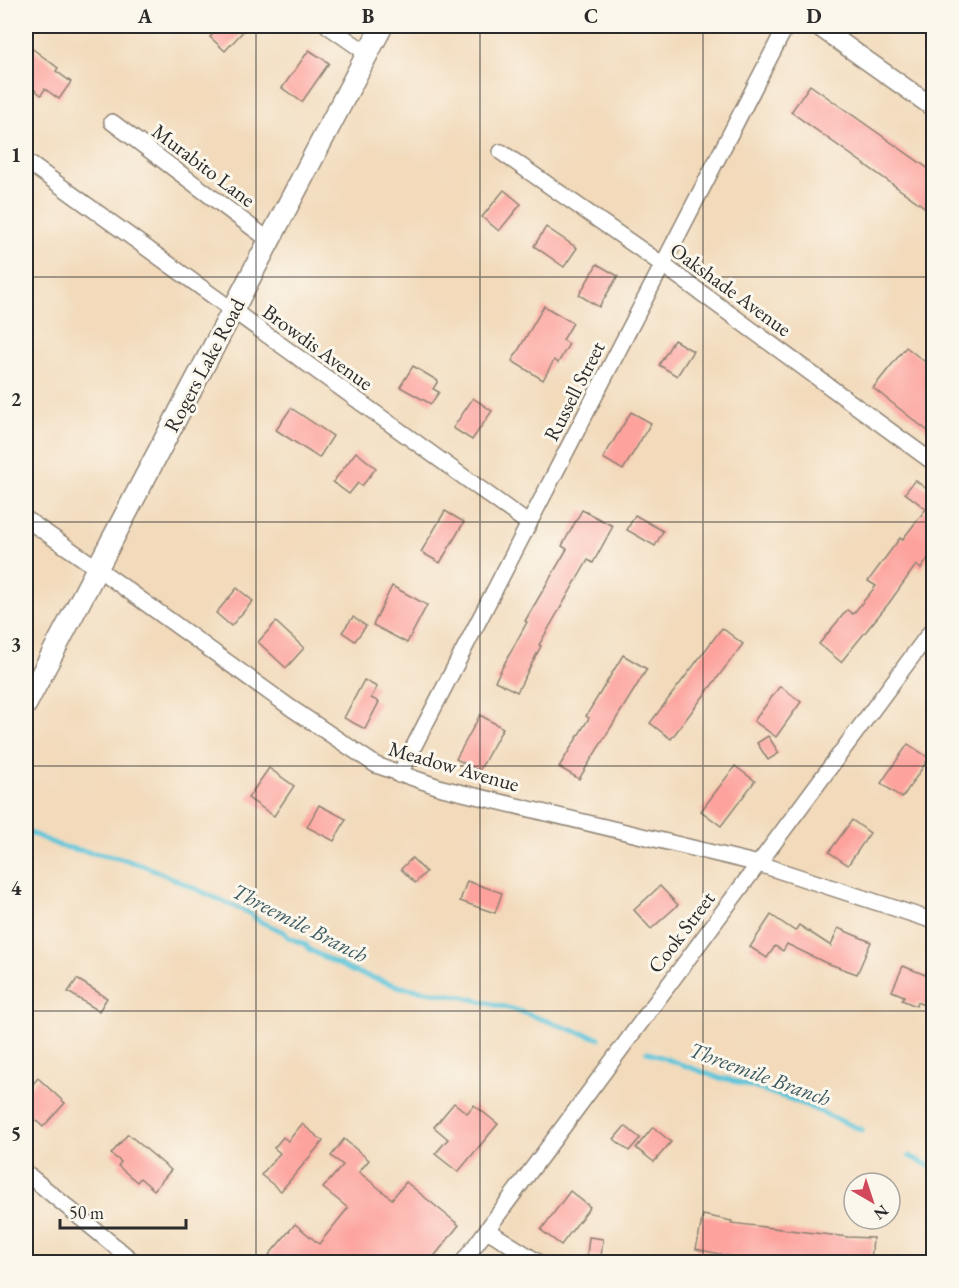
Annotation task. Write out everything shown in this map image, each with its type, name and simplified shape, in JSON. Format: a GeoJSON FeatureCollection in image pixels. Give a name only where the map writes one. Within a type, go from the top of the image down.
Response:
{"type":"FeatureCollection","features":[{"type":"Feature","properties":{"kind":"main road","name":"Rogers Lake Road"},"geometry":{"type":"LineString","coordinates":[[26,704],[382,26]]}},
{"type":"Feature","properties":{"kind":"street"},"geometry":{"type":"LineString","coordinates":[[328,26],[368,54]]}},
{"type":"Feature","properties":{"kind":"street","name":"Russell Street"},"geometry":{"type":"LineString","coordinates":[[399,775],[786,26]]}},
{"type":"Feature","properties":{"kind":"street"},"geometry":{"type":"LineString","coordinates":[[818,26],[933,108]]}},
{"type":"Feature","properties":{"kind":"street","name":"Murabito Lane"},"geometry":{"type":"LineString","coordinates":[[112,122],[270,241]]}},
{"type":"Feature","properties":{"kind":"street","name":"Oakshade Avenue"},"geometry":{"type":"LineString","coordinates":[[501,152],[663,265],[933,463]]}},
{"type":"Feature","properties":{"kind":"street","name":"Browdis Avenue"},"geometry":{"type":"LineString","coordinates":[[26,161],[232,312],[529,524]]}},
{"type":"Feature","properties":{"kind":"street","name":"Meadow Avenue"},"geometry":{"type":"LineString","coordinates":[[26,519],[291,708],[376,765],[399,775],[442,788],[759,864],[933,921]]}},
{"type":"Feature","properties":{"kind":"street","name":"Cook Street"},"geometry":{"type":"LineString","coordinates":[[463,1263],[933,627]]}},
{"type":"Feature","properties":{"kind":"street"},"geometry":{"type":"LineString","coordinates":[[26,1173],[134,1263]]}},
{"type":"Feature","properties":{"kind":"street"},"geometry":{"type":"LineString","coordinates":[[487,1230],[538,1263]]}},
{"type":"Feature","properties":{"kind":"building"},"geometry":{"type":"Polygon","coordinates":[[[221,26],[248,26],[225,51],[210,37],[221,26]]]}},
{"type":"Feature","properties":{"kind":"building"},"geometry":{"type":"Polygon","coordinates":[[[26,44],[58,68],[56,71],[71,82],[59,99],[45,89],[41,95],[26,83],[26,44]]]}},
{"type":"Feature","properties":{"kind":"building"},"geometry":{"type":"Polygon","coordinates":[[[309,50],[329,63],[302,102],[282,88],[309,50]]]}},
{"type":"Feature","properties":{"kind":"building"},"geometry":{"type":"Polygon","coordinates":[[[810,85],[933,172],[933,213],[791,112],[810,85]]]}},
{"type":"Feature","properties":{"kind":"building"},"geometry":{"type":"Polygon","coordinates":[[[504,190],[521,204],[499,231],[482,217],[504,190]]]}},
{"type":"Feature","properties":{"kind":"building"},"geometry":{"type":"Polygon","coordinates":[[[546,227],[577,248],[564,267],[534,246],[546,227]]]}},
{"type":"Feature","properties":{"kind":"building"},"geometry":{"type":"Polygon","coordinates":[[[597,264],[618,276],[599,307],[579,295],[597,264]]]}},
{"type":"Feature","properties":{"kind":"building"},"geometry":{"type":"Polygon","coordinates":[[[544,306],[573,323],[563,340],[569,344],[558,363],[554,360],[543,380],[512,361],[544,306]]]}},
{"type":"Feature","properties":{"kind":"building"},"geometry":{"type":"Polygon","coordinates":[[[674,340],[693,351],[677,376],[659,365],[674,340]]]}},
{"type":"Feature","properties":{"kind":"building"},"geometry":{"type":"Polygon","coordinates":[[[906,347],[933,368],[933,435],[873,388],[906,347]]]}},
{"type":"Feature","properties":{"kind":"building"},"geometry":{"type":"Polygon","coordinates":[[[413,366],[438,381],[433,389],[439,392],[431,404],[400,387],[413,366]]]}},
{"type":"Feature","properties":{"kind":"building"},"geometry":{"type":"Polygon","coordinates":[[[473,398],[492,411],[472,440],[453,428],[473,398]]]}},
{"type":"Feature","properties":{"kind":"building"},"geometry":{"type":"Polygon","coordinates":[[[291,408],[333,436],[319,458],[276,430],[291,408]]]}},
{"type":"Feature","properties":{"kind":"building"},"geometry":{"type":"Polygon","coordinates":[[[631,412],[651,423],[623,470],[603,458],[631,412]]]}},
{"type":"Feature","properties":{"kind":"building"},"geometry":{"type":"Polygon","coordinates":[[[356,452],[376,468],[362,486],[358,483],[349,494],[333,482],[356,452]]]}},
{"type":"Feature","properties":{"kind":"building"},"geometry":{"type":"Polygon","coordinates":[[[915,480],[933,494],[933,551],[921,569],[916,565],[889,603],[841,662],[819,644],[847,610],[853,614],[876,586],[868,581],[900,538],[902,540],[926,509],[905,493],[915,480]]]}},
{"type":"Feature","properties":{"kind":"building"},"geometry":{"type":"Polygon","coordinates":[[[582,510],[613,526],[593,563],[588,560],[539,645],[541,646],[517,692],[495,681],[527,622],[525,621],[567,549],[562,546],[582,510]]]}},
{"type":"Feature","properties":{"kind":"building"},"geometry":{"type":"Polygon","coordinates":[[[445,511],[464,522],[440,563],[421,552],[445,511]]]}},
{"type":"Feature","properties":{"kind":"building"},"geometry":{"type":"Polygon","coordinates":[[[635,515],[663,531],[655,546],[627,530],[635,515]]]}},
{"type":"Feature","properties":{"kind":"building"},"geometry":{"type":"Polygon","coordinates":[[[392,586],[427,605],[407,643],[373,625],[392,586]]]}},
{"type":"Feature","properties":{"kind":"building"},"geometry":{"type":"Polygon","coordinates":[[[237,588],[253,601],[231,626],[216,613],[237,588]]]}},
{"type":"Feature","properties":{"kind":"building"},"geometry":{"type":"Polygon","coordinates":[[[353,617],[366,626],[355,641],[342,632],[353,617]]]}},
{"type":"Feature","properties":{"kind":"building"},"geometry":{"type":"Polygon","coordinates":[[[276,622],[304,648],[286,668],[258,642],[276,622]]]}},
{"type":"Feature","properties":{"kind":"building"},"geometry":{"type":"Polygon","coordinates":[[[722,628],[743,644],[671,739],[650,723],[722,628]]]}},
{"type":"Feature","properties":{"kind":"building"},"geometry":{"type":"Polygon","coordinates":[[[623,655],[647,669],[579,779],[559,767],[589,718],[586,716],[623,655]]]}},
{"type":"Feature","properties":{"kind":"building"},"geometry":{"type":"Polygon","coordinates":[[[364,680],[377,687],[371,698],[379,702],[365,729],[344,718],[364,680]]]}},
{"type":"Feature","properties":{"kind":"building"},"geometry":{"type":"Polygon","coordinates":[[[780,686],[801,702],[776,737],[754,721],[780,686]]]}},
{"type":"Feature","properties":{"kind":"building"},"geometry":{"type":"Polygon","coordinates":[[[480,715],[503,728],[479,771],[456,759],[480,715]]]}},
{"type":"Feature","properties":{"kind":"building"},"geometry":{"type":"Polygon","coordinates":[[[768,736],[779,753],[768,760],[757,743],[768,736]]]}},
{"type":"Feature","properties":{"kind":"building"},"geometry":{"type":"Polygon","coordinates":[[[908,744],[929,758],[902,798],[881,783],[908,744]]]}},
{"type":"Feature","properties":{"kind":"building"},"geometry":{"type":"Polygon","coordinates":[[[735,766],[755,781],[721,826],[701,811],[735,766]]]}},
{"type":"Feature","properties":{"kind":"building"},"geometry":{"type":"Polygon","coordinates":[[[269,768],[294,786],[274,816],[248,798],[269,768]]]}},
{"type":"Feature","properties":{"kind":"building"},"geometry":{"type":"Polygon","coordinates":[[[319,805],[346,819],[334,841],[307,827],[319,805]]]}},
{"type":"Feature","properties":{"kind":"building"},"geometry":{"type":"Polygon","coordinates":[[[852,820],[870,833],[848,865],[829,852],[852,820]]]}},
{"type":"Feature","properties":{"kind":"building"},"geometry":{"type":"Polygon","coordinates":[[[412,858],[426,872],[415,883],[401,869],[412,858]]]}},
{"type":"Feature","properties":{"kind":"building"},"geometry":{"type":"Polygon","coordinates":[[[467,881],[502,893],[495,913],[460,901],[467,881]]]}},
{"type":"Feature","properties":{"kind":"building"},"geometry":{"type":"Polygon","coordinates":[[[660,886],[678,905],[651,929],[634,910],[660,886]]]}},
{"type":"Feature","properties":{"kind":"building"},"geometry":{"type":"Polygon","coordinates":[[[771,915],[795,931],[799,925],[831,946],[838,928],[871,942],[857,974],[824,962],[787,944],[783,951],[775,946],[767,958],[750,947],[771,915]]]}},
{"type":"Feature","properties":{"kind":"building"},"geometry":{"type":"Polygon","coordinates":[[[903,966],[933,978],[933,1009],[917,1002],[916,1006],[902,1000],[904,996],[892,991],[903,966]]]}},
{"type":"Feature","properties":{"kind":"building"},"geometry":{"type":"Polygon","coordinates":[[[77,979],[107,998],[99,1011],[68,992],[77,979]]]}},
{"type":"Feature","properties":{"kind":"building"},"geometry":{"type":"Polygon","coordinates":[[[38,1078],[65,1103],[43,1127],[26,1111],[26,1092],[38,1078]]]}},
{"type":"Feature","properties":{"kind":"building"},"geometry":{"type":"Polygon","coordinates":[[[454,1103],[467,1113],[474,1105],[498,1124],[458,1172],[435,1154],[448,1139],[434,1127],[454,1103]]]}},
{"type":"Feature","properties":{"kind":"building"},"geometry":{"type":"Polygon","coordinates":[[[302,1124],[323,1141],[281,1191],[261,1175],[280,1153],[274,1148],[283,1137],[288,1141],[302,1124]]]}},
{"type":"Feature","properties":{"kind":"building"},"geometry":{"type":"Polygon","coordinates":[[[625,1126],[640,1138],[629,1151],[614,1139],[625,1126]]]}},
{"type":"Feature","properties":{"kind":"building"},"geometry":{"type":"Polygon","coordinates":[[[653,1127],[671,1142],[654,1162],[636,1148],[653,1127]]]}},
{"type":"Feature","properties":{"kind":"building"},"geometry":{"type":"Polygon","coordinates":[[[128,1134],[171,1170],[154,1190],[140,1178],[137,1182],[118,1166],[121,1162],[111,1154],[128,1134]]]}},
{"type":"Feature","properties":{"kind":"building"},"geometry":{"type":"Polygon","coordinates":[[[344,1139],[369,1160],[359,1172],[392,1199],[406,1182],[459,1225],[429,1263],[279,1263],[269,1255],[295,1224],[319,1244],[348,1208],[323,1188],[343,1165],[331,1156],[344,1139]]]}},
{"type":"Feature","properties":{"kind":"building"},"geometry":{"type":"Polygon","coordinates":[[[570,1191],[590,1207],[561,1245],[541,1230],[570,1191]]]}},
{"type":"Feature","properties":{"kind":"building"},"geometry":{"type":"Polygon","coordinates":[[[703,1215],[732,1221],[731,1223],[873,1238],[871,1263],[762,1263],[696,1249],[703,1215]]]}},
{"type":"Feature","properties":{"kind":"building"},"geometry":{"type":"Polygon","coordinates":[[[589,1237],[603,1239],[601,1257],[587,1255],[589,1237]]]}},
{"type":"Feature","properties":{"kind":"waterway","name":"Threemile Branch"},"geometry":{"type":"LineString","coordinates":[[26,831],[60,846],[143,865],[249,913],[259,921],[306,945],[310,950],[352,971],[401,987],[464,997],[516,1010],[599,1038]]}},
{"type":"Feature","properties":{"kind":"waterway","name":"Threemile Branch"},"geometry":{"type":"LineString","coordinates":[[647,1052],[722,1079],[793,1100],[862,1130]]}},
{"type":"Feature","properties":{"kind":"waterway","name":"Threemile Branch"},"geometry":{"type":"LineString","coordinates":[[909,1156],[934,1168]]}}]}
